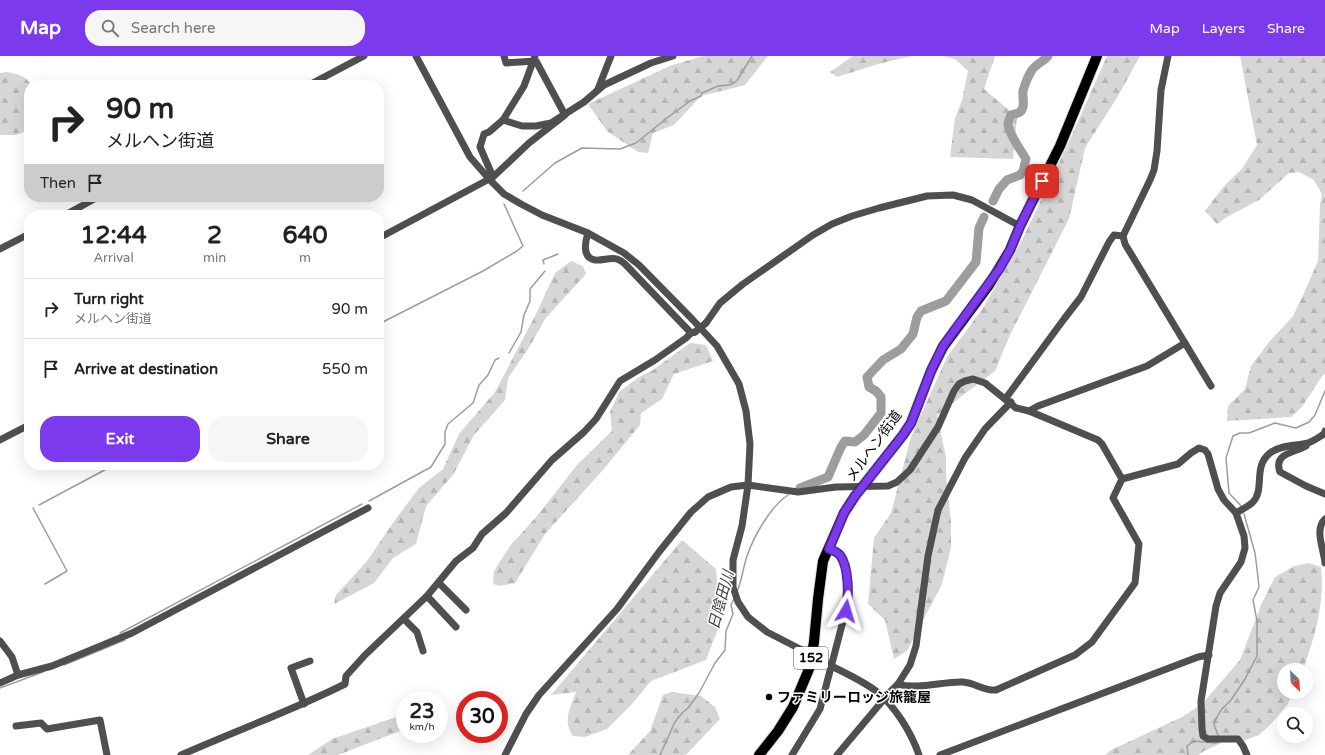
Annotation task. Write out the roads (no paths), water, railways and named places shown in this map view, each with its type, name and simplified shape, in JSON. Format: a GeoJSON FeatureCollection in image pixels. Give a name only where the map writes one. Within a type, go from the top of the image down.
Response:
{"type":"FeatureCollection","features":[{"type":"Feature","properties":{"kind":"highway","name":"メルヘン街道"},"geometry":{"type":"LineString","coordinates":[[759,755],[778,731],[793,708],[809,669],[814,642],[823,561],[844,513],[855,496],[911,423],[931,371],[943,346],[1000,268],[1010,250],[1020,226],[1060,146],[1097,56]]}},
{"type":"Feature","properties":{"kind":"street"},"geometry":{"type":"LineString","coordinates":[[318,80],[364,56]]}},
{"type":"Feature","properties":{"kind":"street"},"geometry":{"type":"LineString","coordinates":[[416,56],[470,156],[504,194],[542,215],[588,233],[624,253],[639,265],[717,346],[726,359],[739,384],[746,411],[750,444],[748,485],[742,526],[733,560],[732,570],[733,587],[738,602],[748,617],[767,632],[868,685],[878,692],[898,715],[915,743],[919,755]]}},
{"type":"Feature","properties":{"kind":"street"},"geometry":{"type":"LineString","coordinates":[[504,56],[506,63],[534,58]]}},
{"type":"Feature","properties":{"kind":"street"},"geometry":{"type":"LineString","coordinates":[[598,90],[611,56]]}},
{"type":"Feature","properties":{"kind":"street"},"geometry":{"type":"LineString","coordinates":[[384,235],[492,179],[529,143],[604,85],[651,63],[673,56]]}},
{"type":"Feature","properties":{"kind":"street"},"geometry":{"type":"LineString","coordinates":[[1168,56],[1161,90],[1157,151],[1154,170],[1123,236],[1125,244],[1211,386]]}},
{"type":"Feature","properties":{"kind":"street"},"geometry":{"type":"LineString","coordinates":[[492,179],[480,147],[484,134],[489,132],[503,120],[524,86],[534,58]]}},
{"type":"Feature","properties":{"kind":"street"},"geometry":{"type":"LineString","coordinates":[[534,58],[565,115]]}},
{"type":"Feature","properties":{"kind":"street"},"geometry":{"type":"LineString","coordinates":[[503,120],[522,126],[536,126],[551,123],[565,115]]}},
{"type":"Feature","properties":{"kind":"street"},"geometry":{"type":"LineString","coordinates":[[181,755],[214,740],[304,704],[345,684],[346,676],[365,655],[427,596],[456,561],[473,548],[482,534],[506,513],[552,460],[584,432],[596,418],[620,381],[673,347],[706,323],[720,303],[749,279],[813,235],[832,224],[858,214],[927,196],[953,195],[972,200],[1020,226]]}},
{"type":"Feature","properties":{"kind":"street"},"geometry":{"type":"LineString","coordinates":[[74,210],[89,202]]}},
{"type":"Feature","properties":{"kind":"street"},"geometry":{"type":"LineString","coordinates":[[588,233],[585,244],[586,253],[590,257],[594,260],[618,259],[625,264],[693,332]]}},
{"type":"Feature","properties":{"kind":"street"},"geometry":{"type":"LineString","coordinates":[[837,755],[898,684],[910,665],[916,646],[928,556],[938,510],[965,458],[1081,297],[1109,242],[1114,235],[1123,236]]}},
{"type":"Feature","properties":{"kind":"street"},"geometry":{"type":"LineString","coordinates":[[0,249],[24,237]]}},
{"type":"Feature","properties":{"kind":"street"},"geometry":{"type":"LineString","coordinates":[[1029,411],[1038,406],[1147,366],[1185,343]]}},
{"type":"Feature","properties":{"kind":"street"},"geometry":{"type":"LineString","coordinates":[[505,755],[526,714],[539,695],[617,609],[691,512],[708,497],[721,490],[748,485],[798,492],[836,487],[888,486],[897,482],[910,470],[938,427],[954,391],[959,384],[973,379],[985,383],[1008,400],[1016,408],[1029,411],[1098,440],[1102,444],[1122,479]]}},
{"type":"Feature","properties":{"kind":"street"},"geometry":{"type":"LineString","coordinates":[[0,440],[24,428]]}},
{"type":"Feature","properties":{"kind":"street"},"geometry":{"type":"LineString","coordinates":[[1236,513],[1252,503],[1258,494],[1260,466],[1270,453],[1281,448],[1309,442],[1325,432]]}},
{"type":"Feature","properties":{"kind":"street"},"geometry":{"type":"LineString","coordinates":[[1309,442],[1305,447],[1285,455],[1280,459],[1278,467],[1280,472],[1284,475],[1325,494]]}},
{"type":"Feature","properties":{"kind":"street"},"geometry":{"type":"LineString","coordinates":[[898,684],[915,686],[966,682],[988,691],[996,690],[1075,655],[1092,642],[1135,583],[1139,544],[1112,498],[1122,479],[1178,464],[1199,448],[1205,450],[1208,454],[1218,489],[1224,500],[1236,513],[1244,536],[1245,548],[1241,562],[1220,593],[1216,606],[1201,701],[1202,730],[1203,736],[1208,739],[1235,738],[1243,746],[1247,755]]}},
{"type":"Feature","properties":{"kind":"street"},"geometry":{"type":"LineString","coordinates":[[0,683],[18,675],[52,666],[132,633],[368,508]]}},
{"type":"Feature","properties":{"kind":"street"},"geometry":{"type":"LineString","coordinates":[[1325,519],[1322,522],[1319,532],[1325,563]]}},
{"type":"Feature","properties":{"kind":"street"},"geometry":{"type":"LineString","coordinates":[[792,755],[820,710],[848,602],[848,587],[845,568],[839,555],[829,549]]}},
{"type":"Feature","properties":{"kind":"street"},"geometry":{"type":"LineString","coordinates":[[439,583],[466,610]]}},
{"type":"Feature","properties":{"kind":"street"},"geometry":{"type":"LineString","coordinates":[[427,596],[456,627]]}},
{"type":"Feature","properties":{"kind":"street"},"geometry":{"type":"LineString","coordinates":[[404,619],[417,632],[423,651]]}},
{"type":"Feature","properties":{"kind":"street"},"geometry":{"type":"LineString","coordinates":[[0,641],[12,657],[18,675]]}},
{"type":"Feature","properties":{"kind":"street"},"geometry":{"type":"LineString","coordinates":[[940,755],[1198,657],[1209,655]]}},
{"type":"Feature","properties":{"kind":"street"},"geometry":{"type":"LineString","coordinates":[[304,704],[291,668],[310,661]]}},
{"type":"Feature","properties":{"kind":"street"},"geometry":{"type":"LineString","coordinates":[[16,726],[41,723],[47,729],[100,720],[107,755]]}},
{"type":"Feature","properties":{"kind":"waterway"},"geometry":{"type":"LineString","coordinates":[[523,191],[555,163],[582,148],[620,149],[636,143],[690,101],[701,96],[702,93],[718,86],[734,83],[752,56]]}},
{"type":"Feature","properties":{"kind":"waterway","name":"日陰田川"},"geometry":{"type":"LineString","coordinates":[[993,201],[999,189],[1007,180],[1020,175],[1023,171],[1026,159],[1011,133],[1008,122],[1011,115],[1019,113],[1022,110],[1023,91],[1031,72],[1035,66],[1048,56]]}},
{"type":"Feature","properties":{"kind":"waterway"},"geometry":{"type":"LineString","coordinates":[[384,321],[483,271],[523,246],[504,204]]}},
{"type":"Feature","properties":{"kind":"waterway","name":"日陰田川"},"geometry":{"type":"LineString","coordinates":[[800,488],[828,477],[845,441],[855,442],[864,435],[881,413],[881,397],[876,391],[869,387],[867,377],[883,360],[901,349],[913,334],[917,317],[921,311],[946,301],[976,262],[979,228],[984,217]]}},
{"type":"Feature","properties":{"kind":"waterway"},"geometry":{"type":"LineString","coordinates":[[544,264],[543,260],[558,254]]}},
{"type":"Feature","properties":{"kind":"waterway"},"geometry":{"type":"LineString","coordinates":[[509,353],[521,332],[524,315],[530,301],[530,289],[545,271]]}},
{"type":"Feature","properties":{"kind":"waterway"},"geometry":{"type":"LineString","coordinates":[[369,501],[431,467],[445,444],[445,432],[448,424],[473,403],[479,385],[488,375],[495,360],[499,358]]}},
{"type":"Feature","properties":{"kind":"waterway"},"geometry":{"type":"LineString","coordinates":[[1242,507],[1229,493],[1226,458],[1233,436],[1240,433],[1249,433],[1275,423],[1296,428],[1309,422],[1315,415],[1325,391]]}},
{"type":"Feature","properties":{"kind":"waterway"},"geometry":{"type":"LineString","coordinates":[[39,505],[105,470]]}},
{"type":"Feature","properties":{"kind":"waterway","name":"日陰田川"},"geometry":{"type":"LineString","coordinates":[[737,592],[747,556],[758,531],[769,514],[781,500],[788,495]]}},
{"type":"Feature","properties":{"kind":"waterway"},"geometry":{"type":"LineString","coordinates":[[120,633],[362,504]]}},
{"type":"Feature","properties":{"kind":"waterway"},"geometry":{"type":"LineString","coordinates":[[33,508],[67,571],[45,584]]}},
{"type":"Feature","properties":{"kind":"waterway"},"geometry":{"type":"LineString","coordinates":[[1218,735],[1214,725],[1215,721],[1221,710],[1231,700],[1245,679],[1257,656],[1257,621],[1253,600],[1259,587],[1255,553],[1244,514]]}},
{"type":"Feature","properties":{"kind":"waterway","name":"日陰田川"},"geometry":{"type":"LineString","coordinates":[[660,755],[675,722],[699,693],[715,663],[725,650],[726,631],[733,614],[731,605],[734,599]]}},
{"type":"Feature","properties":{"kind":"waterway"},"geometry":{"type":"LineString","coordinates":[[64,665],[125,640]]}},
{"type":"Feature","properties":{"kind":"waterway"},"geometry":{"type":"LineString","coordinates":[[0,688],[43,672]]}},
{"type":"Feature","properties":{"kind":"waterway"},"geometry":{"type":"LineString","coordinates":[[1188,755],[1187,746],[1194,741],[1218,742]]}},
{"type":"Feature","properties":{"kind":"place","name":"ファミリーロッジ旅籠屋"},"geometry":{"type":"Point","coordinates":[769,697]}}]}
